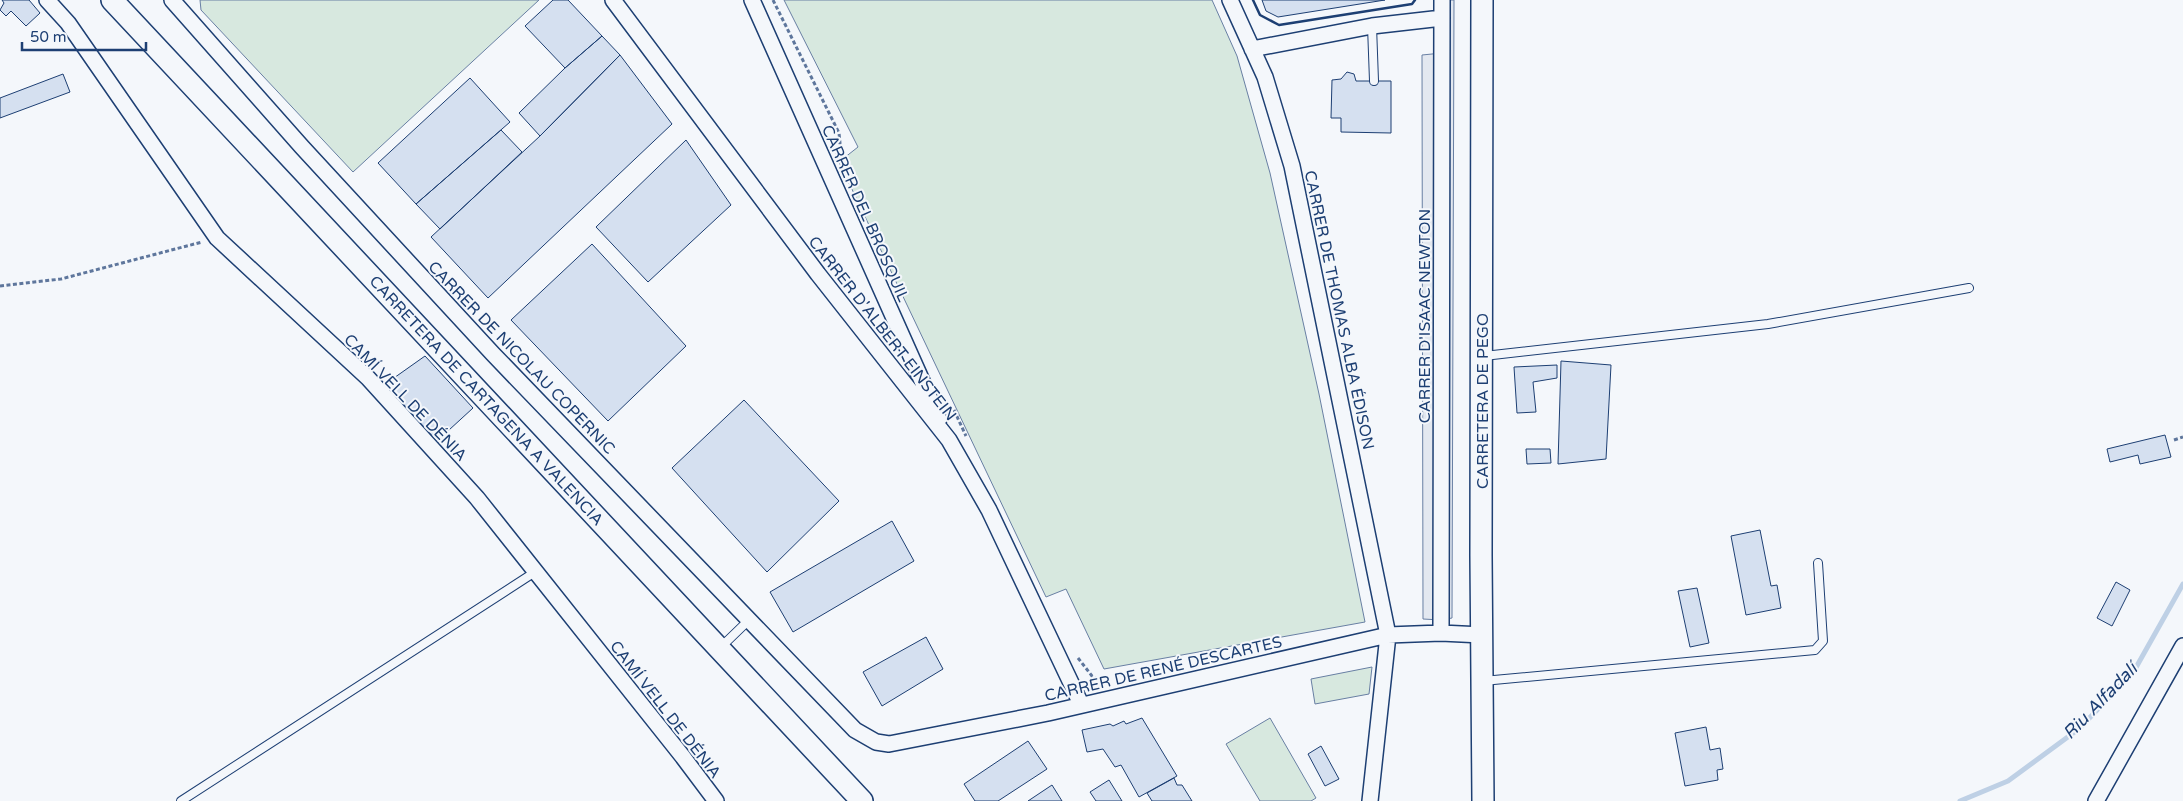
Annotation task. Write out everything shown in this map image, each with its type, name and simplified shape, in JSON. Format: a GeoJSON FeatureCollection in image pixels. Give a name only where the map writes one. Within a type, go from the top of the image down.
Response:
{"type":"FeatureCollection","features":[{"type":"Feature","properties":{"kind":"main road","name":"CARRETERA DE CARTAGENA A VALENCIA"},"geometry":{"type":"LineString","coordinates":[[112,0],[862,801]]}},
{"type":"Feature","properties":{"kind":"main road","name":"CARRETERA DE PEGO"},"geometry":{"type":"LineString","coordinates":[[1482,0],[1483,801]]}},
{"type":"Feature","properties":{"kind":"street","name":"CAMÍ VELL DE DÉNIA"},"geometry":{"type":"LineString","coordinates":[[47,0],[68,23],[217,238],[368,378],[477,498],[684,757],[716,801]]}},
{"type":"Feature","properties":{"kind":"street","name":"CARRER DE NICOLAU COPERNIC"},"geometry":{"type":"LineString","coordinates":[[172,0],[309,154],[494,354],[856,730]]}},
{"type":"Feature","properties":{"kind":"street","name":"CARRER D'ALBERT EINSTEIN"},"geometry":{"type":"LineString","coordinates":[[613,0],[818,274],[949,440],[989,510],[1081,704]]}},
{"type":"Feature","properties":{"kind":"street","name":"CARRER DEL BROSQUIL"},"geometry":{"type":"LineString","coordinates":[[752,0],[949,440]]}},
{"type":"Feature","properties":{"kind":"street","name":"CARRER DE THOMAS ALBA ÉDISON"},"geometry":{"type":"LineString","coordinates":[[1230,0],[1265,77],[1292,166],[1388,634],[1370,801]]}},
{"type":"Feature","properties":{"kind":"street","name":"CARRER D'ISAAC NEWTON"},"geometry":{"type":"LineString","coordinates":[[1441,633],[1442,0]]}},
{"type":"Feature","properties":{"kind":"street"},"geometry":{"type":"LineString","coordinates":[[1252,49],[1372,26],[1442,18]]}},
{"type":"Feature","properties":{"kind":"street","name":"CARRER DE RENÉ DESCARTES"},"geometry":{"type":"LineString","coordinates":[[856,730],[876,742],[889,744],[1048,713],[1388,634],[1441,633],[1482,635]]}},
{"type":"Feature","properties":{"kind":"street"},"geometry":{"type":"LineString","coordinates":[[2096,801],[2183,646]]}},
{"type":"Feature","properties":{"kind":"lane"},"geometry":{"type":"LineString","coordinates":[[1372,26],[1374,81]]}},
{"type":"Feature","properties":{"kind":"lane"},"geometry":{"type":"LineString","coordinates":[[1482,356],[1768,324],[1969,288]]}},
{"type":"Feature","properties":{"kind":"lane"},"geometry":{"type":"LineString","coordinates":[[1483,682],[1815,650],[1823,641],[1818,563]]}},
{"type":"Feature","properties":{"kind":"lane"},"geometry":{"type":"LineString","coordinates":[[181,801],[535,572]]}},
{"type":"Feature","properties":{"kind":"lane"},"geometry":{"type":"LineString","coordinates":[[719,648],[750,619]]}},
{"type":"Feature","properties":{"kind":"path"},"geometry":{"type":"LineString","coordinates":[[773,0],[839,133],[840,143],[837,156]]}},
{"type":"Feature","properties":{"kind":"path"},"geometry":{"type":"LineString","coordinates":[[0,286],[61,279],[217,238]]}},
{"type":"Feature","properties":{"kind":"path"},"geometry":{"type":"LineString","coordinates":[[950,402],[969,441]]}},
{"type":"Feature","properties":{"kind":"path"},"geometry":{"type":"LineString","coordinates":[[2174,440],[2183,437]]}},
{"type":"Feature","properties":{"kind":"path"},"geometry":{"type":"LineString","coordinates":[[1075,652],[1092,676],[1108,685]]}},
{"type":"Feature","properties":{"kind":"shaded area"},"geometry":{"type":"Polygon","coordinates":[[[200,0],[539,0],[353,172],[201,10],[200,0]]]}},
{"type":"Feature","properties":{"kind":"shaded area"},"geometry":{"type":"Polygon","coordinates":[[[784,0],[1212,0],[1237,56],[1270,173],[1319,394],[1365,622],[1104,669],[1066,589],[1046,597],[839,162],[858,147],[784,0]]]}},
{"type":"Feature","properties":{"kind":"shaded area"},"geometry":{"type":"Polygon","coordinates":[[[1442,0],[1454,0],[1452,618],[1441,620],[1423,619],[1422,55],[1442,53],[1442,0]]]}},
{"type":"Feature","properties":{"kind":"shaded area"},"geometry":{"type":"Polygon","coordinates":[[[1372,667],[1369,694],[1315,704],[1311,679],[1372,667]]]}},
{"type":"Feature","properties":{"kind":"shaded area"},"geometry":{"type":"Polygon","coordinates":[[[1270,718],[1316,798],[1311,801],[1260,801],[1226,744],[1270,718]]]}},
{"type":"Feature","properties":{"kind":"building"},"geometry":{"type":"Polygon","coordinates":[[[2,0],[29,0],[40,13],[26,26],[11,11],[6,16],[0,10],[4,3],[2,0]]]}},
{"type":"Feature","properties":{"kind":"building"},"geometry":{"type":"Polygon","coordinates":[[[553,0],[568,0],[602,36],[565,68],[525,26],[553,0]]]}},
{"type":"Feature","properties":{"kind":"building"},"geometry":{"type":"Polygon","coordinates":[[[1262,0],[1385,0],[1278,17],[1266,11],[1262,0]]]}},
{"type":"Feature","properties":{"kind":"building"},"geometry":{"type":"Polygon","coordinates":[[[602,36],[620,55],[540,136],[519,113],[565,68],[602,36]]]}},
{"type":"Feature","properties":{"kind":"building"},"geometry":{"type":"Polygon","coordinates":[[[620,55],[672,124],[488,298],[431,237],[540,136],[620,55]]]}},
{"type":"Feature","properties":{"kind":"building"},"geometry":{"type":"Polygon","coordinates":[[[1347,72],[1354,74],[1356,81],[1391,81],[1391,133],[1341,132],[1341,118],[1331,118],[1332,80],[1341,79],[1347,72]]]}},
{"type":"Feature","properties":{"kind":"building"},"geometry":{"type":"Polygon","coordinates":[[[63,74],[70,92],[0,118],[0,98],[63,74]]]}},
{"type":"Feature","properties":{"kind":"building"},"geometry":{"type":"Polygon","coordinates":[[[470,78],[510,122],[416,204],[378,163],[470,78]]]}},
{"type":"Feature","properties":{"kind":"building"},"geometry":{"type":"Polygon","coordinates":[[[501,130],[522,152],[440,229],[416,204],[501,130]]]}},
{"type":"Feature","properties":{"kind":"building"},"geometry":{"type":"Polygon","coordinates":[[[686,140],[731,205],[648,282],[596,227],[686,140]]]}},
{"type":"Feature","properties":{"kind":"building"},"geometry":{"type":"Polygon","coordinates":[[[592,244],[686,346],[608,421],[511,320],[592,244]]]}},
{"type":"Feature","properties":{"kind":"building"},"geometry":{"type":"Polygon","coordinates":[[[425,356],[473,408],[437,441],[384,385],[425,356]]]}},
{"type":"Feature","properties":{"kind":"building"},"geometry":{"type":"Polygon","coordinates":[[[1561,361],[1611,365],[1606,459],[1558,464],[1561,361]]]}},
{"type":"Feature","properties":{"kind":"building"},"geometry":{"type":"Polygon","coordinates":[[[1557,365],[1557,378],[1533,382],[1536,412],[1517,413],[1514,367],[1557,365]]]}},
{"type":"Feature","properties":{"kind":"building"},"geometry":{"type":"Polygon","coordinates":[[[744,400],[839,501],[767,572],[672,468],[744,400]]]}},
{"type":"Feature","properties":{"kind":"building"},"geometry":{"type":"Polygon","coordinates":[[[2165,435],[2171,457],[2140,464],[2138,455],[2110,462],[2107,449],[2165,435]]]}},
{"type":"Feature","properties":{"kind":"building"},"geometry":{"type":"Polygon","coordinates":[[[1526,449],[1550,449],[1551,463],[1527,464],[1526,449]]]}},
{"type":"Feature","properties":{"kind":"building"},"geometry":{"type":"Polygon","coordinates":[[[892,521],[914,561],[793,632],[770,592],[892,521]]]}},
{"type":"Feature","properties":{"kind":"building"},"geometry":{"type":"Polygon","coordinates":[[[1760,530],[1771,586],[1777,585],[1781,608],[1746,615],[1731,536],[1760,530]]]}},
{"type":"Feature","properties":{"kind":"building"},"geometry":{"type":"Polygon","coordinates":[[[2116,582],[2130,590],[2112,626],[2097,618],[2116,582]]]}},
{"type":"Feature","properties":{"kind":"building"},"geometry":{"type":"Polygon","coordinates":[[[1697,588],[1709,643],[1690,647],[1678,591],[1697,588]]]}},
{"type":"Feature","properties":{"kind":"building"},"geometry":{"type":"Polygon","coordinates":[[[926,637],[943,669],[882,706],[863,672],[926,637]]]}},
{"type":"Feature","properties":{"kind":"building"},"geometry":{"type":"Polygon","coordinates":[[[1142,718],[1177,776],[1139,797],[1121,765],[1115,767],[1103,749],[1087,752],[1082,730],[1110,724],[1113,726],[1124,721],[1126,724],[1142,718]]]}},
{"type":"Feature","properties":{"kind":"building"},"geometry":{"type":"Polygon","coordinates":[[[1706,727],[1710,750],[1720,748],[1723,769],[1717,770],[1718,780],[1685,786],[1675,733],[1706,727]]]}},
{"type":"Feature","properties":{"kind":"building"},"geometry":{"type":"Polygon","coordinates":[[[1028,741],[1047,769],[998,801],[975,801],[964,784],[1028,741]]]}},
{"type":"Feature","properties":{"kind":"building"},"geometry":{"type":"Polygon","coordinates":[[[1321,746],[1339,779],[1325,786],[1308,754],[1321,746]]]}},
{"type":"Feature","properties":{"kind":"building"},"geometry":{"type":"Polygon","coordinates":[[[1174,778],[1177,785],[1182,785],[1192,801],[1152,801],[1147,793],[1174,778]]]}},
{"type":"Feature","properties":{"kind":"building"},"geometry":{"type":"Polygon","coordinates":[[[1109,780],[1122,801],[1096,801],[1090,792],[1109,780]]]}},
{"type":"Feature","properties":{"kind":"building"},"geometry":{"type":"Polygon","coordinates":[[[1052,785],[1062,801],[1028,801],[1052,785]]]}},
{"type":"Feature","properties":{"kind":"waterway","name":"Riu Alfadalí"},"geometry":{"type":"LineString","coordinates":[[1960,801],[2008,781],[2080,728],[2134,671],[2183,584]]}},
{"type":"Feature","properties":{"kind":"wall"},"geometry":{"type":"LineString","coordinates":[[1253,0],[1260,15],[1279,25],[1412,4],[1415,0]]}}]}
